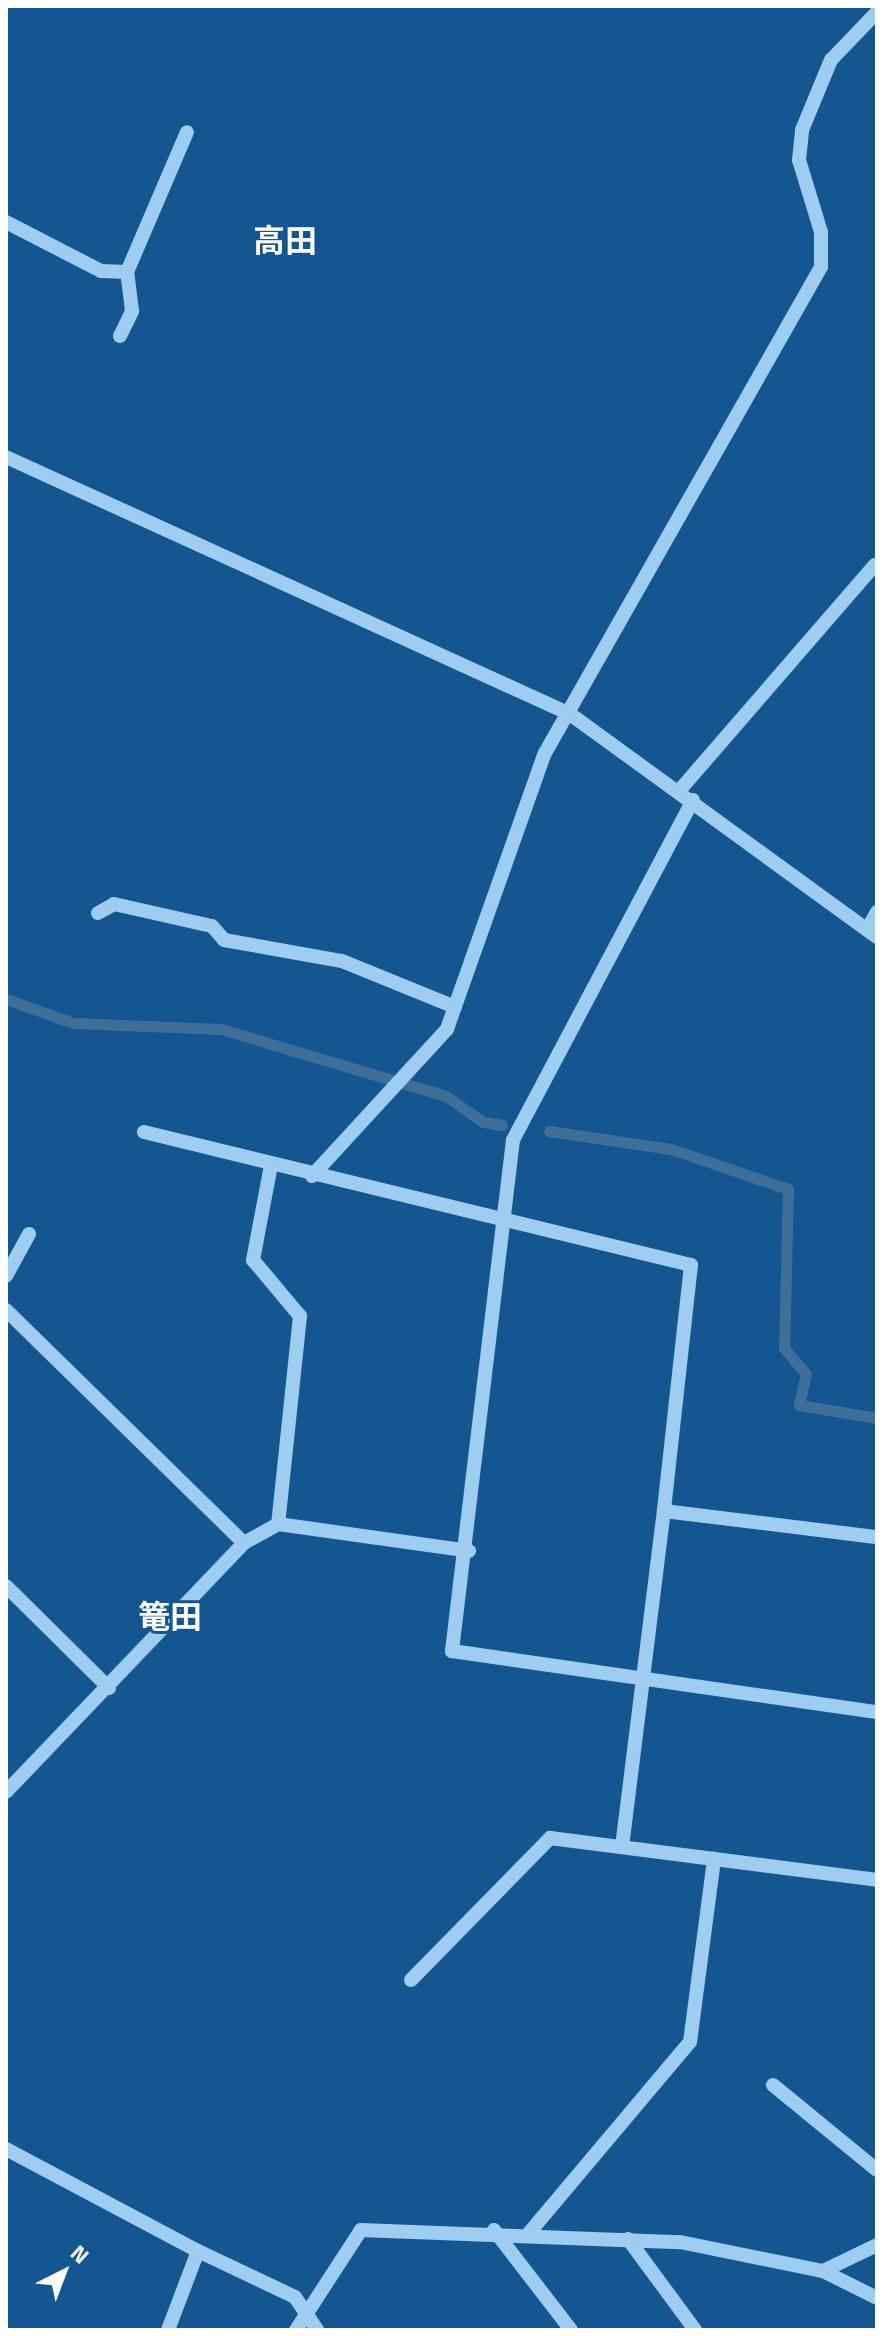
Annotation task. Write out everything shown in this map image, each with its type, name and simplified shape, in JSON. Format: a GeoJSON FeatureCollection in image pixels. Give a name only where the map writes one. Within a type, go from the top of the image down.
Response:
{"type":"FeatureCollection","features":[{"type":"Feature","properties":{"kind":"street"},"geometry":{"type":"LineString","coordinates":[[312,1176],[447,1029],[545,753],[570,714],[821,267],[821,232],[799,160],[802,130],[831,60],[877,12]]}},
{"type":"Feature","properties":{"kind":"street"},"geometry":{"type":"LineString","coordinates":[[120,336],[132,311],[127,272],[187,132]]}},
{"type":"Feature","properties":{"kind":"street"},"geometry":{"type":"LineString","coordinates":[[6,222],[101,271],[127,272]]}},
{"type":"Feature","properties":{"kind":"street"},"geometry":{"type":"LineString","coordinates":[[6,457],[570,714],[693,800],[872,933],[877,912]]}},
{"type":"Feature","properties":{"kind":"street"},"geometry":{"type":"LineString","coordinates":[[679,791],[875,565]]}},
{"type":"Feature","properties":{"kind":"street"},"geometry":{"type":"LineString","coordinates":[[693,800],[513,1140],[469,1551],[452,1651],[877,1712]]}},
{"type":"Feature","properties":{"kind":"street"},"geometry":{"type":"LineString","coordinates":[[98,913],[114,904],[212,926],[224,940],[342,961],[455,1007]]}},
{"type":"Feature","properties":{"kind":"street"},"geometry":{"type":"LineString","coordinates":[[144,1132],[505,1225],[691,1265],[622,1847]]}},
{"type":"Feature","properties":{"kind":"street"},"geometry":{"type":"LineString","coordinates":[[271,1165],[253,1260],[300,1316],[278,1524]]}},
{"type":"Feature","properties":{"kind":"street"},"geometry":{"type":"LineString","coordinates":[[6,1276],[29,1234]]}},
{"type":"Feature","properties":{"kind":"street"},"geometry":{"type":"LineString","coordinates":[[6,1310],[244,1543]]}},
{"type":"Feature","properties":{"kind":"street"},"geometry":{"type":"LineString","coordinates":[[664,1511],[877,1537]]}},
{"type":"Feature","properties":{"kind":"street"},"geometry":{"type":"LineString","coordinates":[[6,1792],[109,1688],[244,1543],[278,1524],[469,1551]]}},
{"type":"Feature","properties":{"kind":"street"},"geometry":{"type":"LineString","coordinates":[[6,1586],[109,1688]]}},
{"type":"Feature","properties":{"kind":"street"},"geometry":{"type":"LineString","coordinates":[[411,1980],[550,1838],[877,1880]]}},
{"type":"Feature","properties":{"kind":"street"},"geometry":{"type":"LineString","coordinates":[[529,2233],[690,2042],[714,1859]]}},
{"type":"Feature","properties":{"kind":"street"},"geometry":{"type":"LineString","coordinates":[[773,2085],[877,2170]]}},
{"type":"Feature","properties":{"kind":"street"},"geometry":{"type":"LineString","coordinates":[[6,2149],[198,2251],[295,2297],[317,2330]]}},
{"type":"Feature","properties":{"kind":"street"},"geometry":{"type":"LineString","coordinates":[[296,2330],[304,2313],[361,2230],[494,2230],[628,2239],[750,2252],[823,2271],[877,2298]]}},
{"type":"Feature","properties":{"kind":"street"},"geometry":{"type":"LineString","coordinates":[[494,2230],[571,2330]]}},
{"type":"Feature","properties":{"kind":"street"},"geometry":{"type":"LineString","coordinates":[[628,2239],[695,2330]]}},
{"type":"Feature","properties":{"kind":"street"},"geometry":{"type":"LineString","coordinates":[[823,2271],[877,2245]]}},
{"type":"Feature","properties":{"kind":"street"},"geometry":{"type":"LineString","coordinates":[[168,2330],[198,2251]]}},
{"type":"Feature","properties":{"kind":"waterway"},"geometry":{"type":"LineString","coordinates":[[6,999],[73,1023],[221,1029],[446,1096],[483,1122],[502,1125]]}},
{"type":"Feature","properties":{"kind":"waterway"},"geometry":{"type":"LineString","coordinates":[[549,1131],[671,1149],[788,1189],[784,1348],[806,1374],[799,1405],[877,1418]]}},
{"type":"Feature","properties":{"kind":"district","name":"高田"},"geometry":{"type":"Point","coordinates":[285,240]}},
{"type":"Feature","properties":{"kind":"district","name":"篭田"},"geometry":{"type":"Point","coordinates":[170,1616]}}]}
